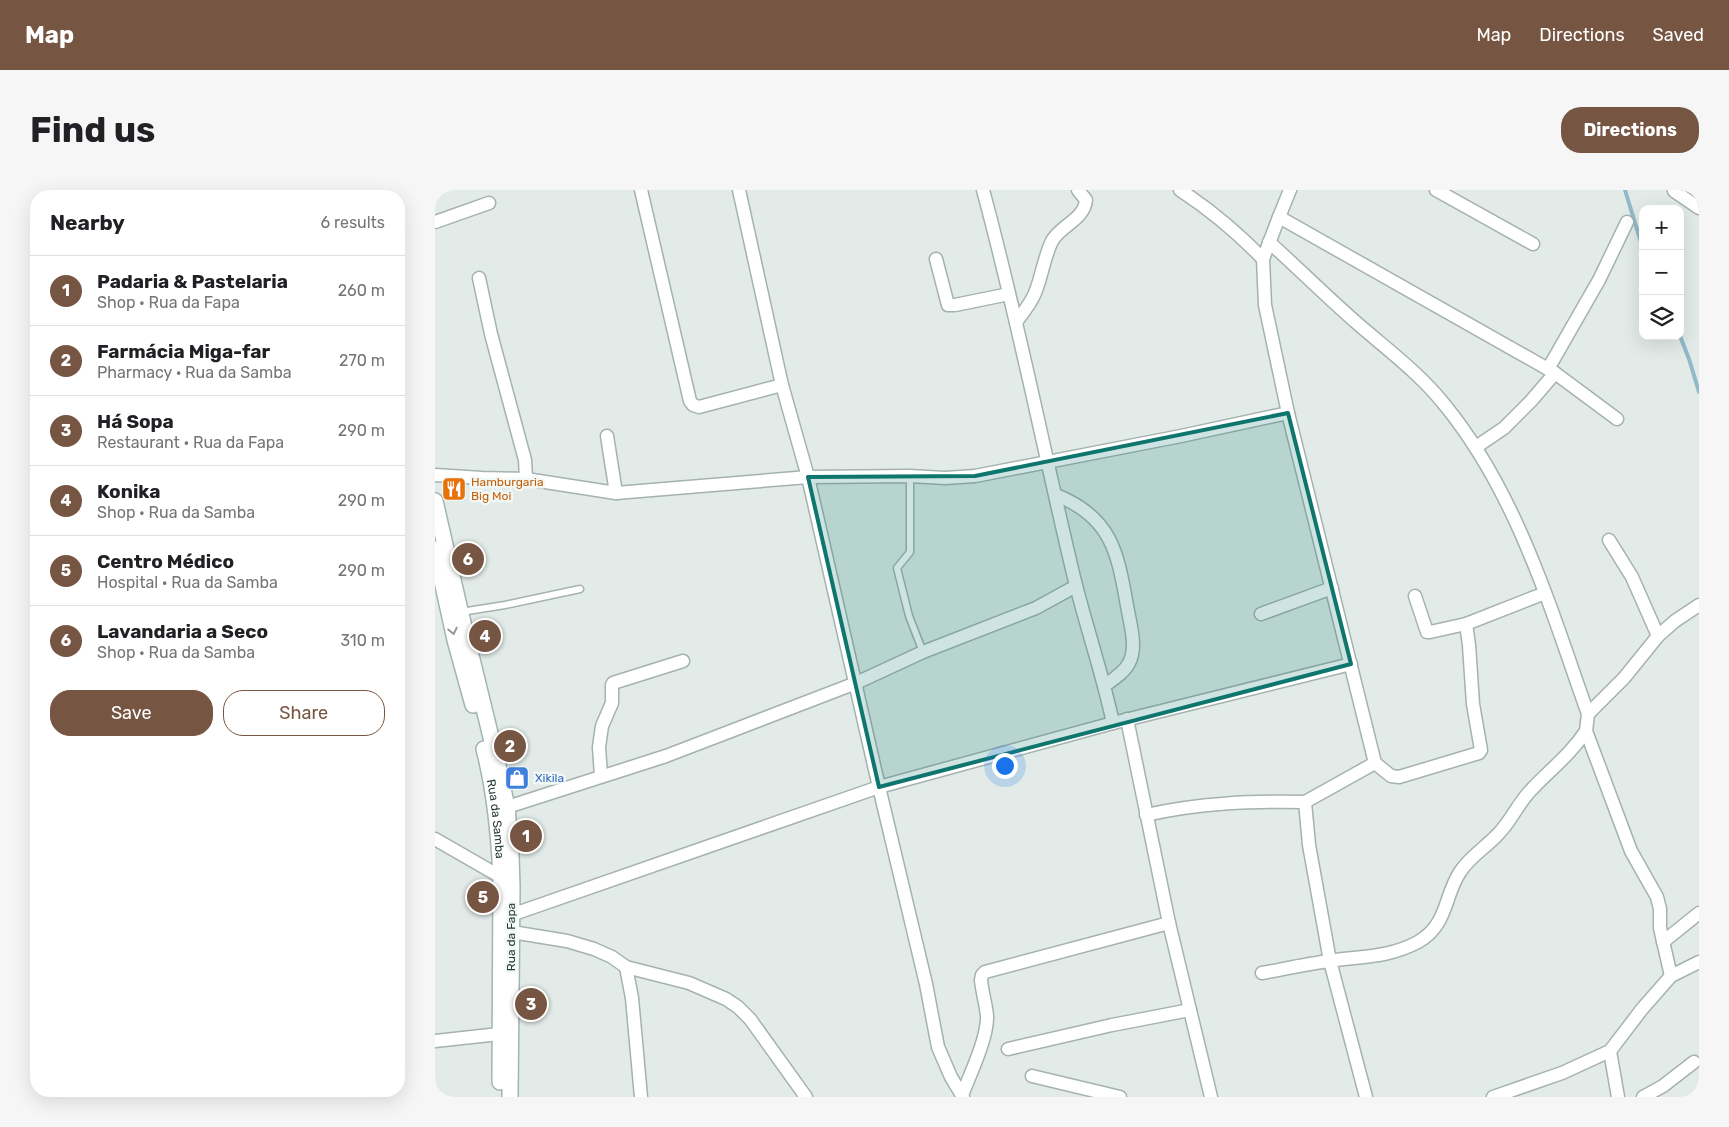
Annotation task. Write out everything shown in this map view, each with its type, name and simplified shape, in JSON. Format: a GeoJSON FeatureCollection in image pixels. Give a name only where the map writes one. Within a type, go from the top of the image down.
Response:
{"type":"FeatureCollection","features":[{"type":"Feature","properties":{"kind":"main road","name":"Rua da Samba"},"geometry":{"type":"LineString","coordinates":[[435,501],[507,807]]}},
{"type":"Feature","properties":{"kind":"main road","name":"Rua da Samba"},"geometry":{"type":"LineString","coordinates":[[435,549],[455,640],[486,756],[498,824],[501,877],[499,1034],[501,1097]]}},
{"type":"Feature","properties":{"kind":"main road","name":"Rua da Fapa"},"geometry":{"type":"LineString","coordinates":[[507,807],[511,855],[510,1097]]}},
{"type":"Feature","properties":{"kind":"street"},"geometry":{"type":"LineString","coordinates":[[641,190],[690,401],[693,405],[699,407],[782,385]]}},
{"type":"Feature","properties":{"kind":"street"},"geometry":{"type":"LineString","coordinates":[[739,190],[782,385],[808,477],[926,984],[938,1047],[951,1077],[963,1096]]}},
{"type":"Feature","properties":{"kind":"street"},"geometry":{"type":"LineString","coordinates":[[983,190],[1016,322],[1076,586],[1113,723]]}},
{"type":"Feature","properties":{"kind":"street"},"geometry":{"type":"LineString","coordinates":[[1016,322],[1035,293],[1052,241],[1086,206],[1086,200],[1078,190]]}},
{"type":"Feature","properties":{"kind":"street"},"geometry":{"type":"LineString","coordinates":[[1180,190],[1209,209],[1263,259]]}},
{"type":"Feature","properties":{"kind":"street"},"geometry":{"type":"LineString","coordinates":[[1290,190],[1263,259],[1265,305],[1288,413],[1375,763],[1391,776],[1399,777],[1479,753],[1481,750],[1471,684],[1466,624]]}},
{"type":"Feature","properties":{"kind":"street"},"geometry":{"type":"LineString","coordinates":[[1436,190],[1533,244]]}},
{"type":"Feature","properties":{"kind":"street"},"geometry":{"type":"LineString","coordinates":[[1674,191],[1699,208]]}},
{"type":"Feature","properties":{"kind":"street"},"geometry":{"type":"LineString","coordinates":[[435,222],[489,203]]}},
{"type":"Feature","properties":{"kind":"street"},"geometry":{"type":"LineString","coordinates":[[1279,217],[1552,371],[1617,420]]}},
{"type":"Feature","properties":{"kind":"street"},"geometry":{"type":"LineString","coordinates":[[1476,447],[1510,422],[1552,371],[1627,222]]}},
{"type":"Feature","properties":{"kind":"street"},"geometry":{"type":"LineString","coordinates":[[1269,242],[1356,323],[1415,372],[1444,403],[1476,447],[1523,535],[1545,593],[1588,714],[1586,731],[1631,851],[1657,897],[1660,909],[1660,928],[1671,976]]}},
{"type":"Feature","properties":{"kind":"street"},"geometry":{"type":"LineString","coordinates":[[936,259],[948,305],[955,306],[1009,294]]}},
{"type":"Feature","properties":{"kind":"street"},"geometry":{"type":"LineString","coordinates":[[479,278],[491,334],[525,460],[526,479]]}},
{"type":"Feature","properties":{"kind":"street"},"geometry":{"type":"LineString","coordinates":[[435,475],[526,479],[616,493],[808,477],[909,476],[945,478],[975,476],[1288,413]]}},
{"type":"Feature","properties":{"kind":"street"},"geometry":{"type":"LineString","coordinates":[[607,436],[616,493]]}},
{"type":"Feature","properties":{"kind":"street"},"geometry":{"type":"LineString","coordinates":[[1056,495],[1081,506],[1105,531],[1114,548],[1121,570],[1132,632],[1133,654],[1129,665],[1104,686]]}},
{"type":"Feature","properties":{"kind":"street"},"geometry":{"type":"LineString","coordinates":[[1609,540],[1632,577],[1658,636]]}},
{"type":"Feature","properties":{"kind":"street"},"geometry":{"type":"LineString","coordinates":[[507,807],[665,756],[856,683],[923,652],[1036,608],[1076,586]]}},
{"type":"Feature","properties":{"kind":"street"},"geometry":{"type":"LineString","coordinates":[[1261,614],[1332,588]]}},
{"type":"Feature","properties":{"kind":"street"},"geometry":{"type":"LineString","coordinates":[[1415,596],[1427,632],[1466,624],[1545,593]]}},
{"type":"Feature","properties":{"kind":"street"},"geometry":{"type":"LineString","coordinates":[[1588,714],[1630,671],[1658,636],[1675,620],[1699,605]]}},
{"type":"Feature","properties":{"kind":"street"},"geometry":{"type":"LineString","coordinates":[[601,776],[599,747],[602,726],[612,703],[611,685],[683,661]]}},
{"type":"Feature","properties":{"kind":"street"},"geometry":{"type":"LineString","coordinates":[[511,915],[879,787],[1127,719],[1351,664]]}},
{"type":"Feature","properties":{"kind":"street"},"geometry":{"type":"LineString","coordinates":[[1127,719],[1169,923],[1211,1097]]}},
{"type":"Feature","properties":{"kind":"street"},"geometry":{"type":"LineString","coordinates":[[1262,973],[1330,961],[1371,958],[1404,949],[1420,941],[1435,928],[1447,907],[1459,873],[1467,862],[1501,832],[1531,789],[1569,754],[1586,731]]}},
{"type":"Feature","properties":{"kind":"street"},"geometry":{"type":"LineString","coordinates":[[1146,815],[1179,808],[1219,804],[1261,801],[1305,802],[1375,763]]}},
{"type":"Feature","properties":{"kind":"street"},"geometry":{"type":"LineString","coordinates":[[1305,802],[1309,845],[1330,961],[1366,1097]]}},
{"type":"Feature","properties":{"kind":"street"},"geometry":{"type":"LineString","coordinates":[[435,839],[501,877]]}},
{"type":"Feature","properties":{"kind":"street"},"geometry":{"type":"LineString","coordinates":[[1663,942],[1699,913]]}},
{"type":"Feature","properties":{"kind":"street"},"geometry":{"type":"LineString","coordinates":[[963,1096],[987,1024],[981,980],[985,972],[1169,923]]}},
{"type":"Feature","properties":{"kind":"street"},"geometry":{"type":"LineString","coordinates":[[511,932],[567,941],[594,949],[612,957],[626,967],[689,983],[726,999],[750,1019],[807,1097]]}},
{"type":"Feature","properties":{"kind":"street"},"geometry":{"type":"LineString","coordinates":[[1493,1097],[1562,1073],[1610,1051],[1642,1009],[1671,976],[1699,962]]}},
{"type":"Feature","properties":{"kind":"street"},"geometry":{"type":"LineString","coordinates":[[626,967],[632,998],[641,1097]]}},
{"type":"Feature","properties":{"kind":"street"},"geometry":{"type":"LineString","coordinates":[[1008,1049],[1093,1029],[1190,1010]]}},
{"type":"Feature","properties":{"kind":"street"},"geometry":{"type":"LineString","coordinates":[[435,1041],[499,1034]]}},
{"type":"Feature","properties":{"kind":"street"},"geometry":{"type":"LineString","coordinates":[[1610,1051],[1619,1097]]}},
{"type":"Feature","properties":{"kind":"street"},"geometry":{"type":"LineString","coordinates":[[1643,1097],[1663,1086],[1693,1062]]}},
{"type":"Feature","properties":{"kind":"street"},"geometry":{"type":"LineString","coordinates":[[1032,1076],[1120,1097]]}},
{"type":"Feature","properties":{"kind":"lane"},"geometry":{"type":"LineString","coordinates":[[909,476],[910,552],[897,568],[909,616],[923,652]]}},
{"type":"Feature","properties":{"kind":"lane"},"geometry":{"type":"LineString","coordinates":[[460,612],[505,605],[580,589]]}},
{"type":"Feature","properties":{"kind":"highlighted area"},"geometry":{"type":"Polygon","coordinates":[[[1288,413],[1351,664],[879,787],[808,477],[975,476],[1288,413]]]}},
{"type":"Feature","properties":{"kind":"waterway"},"geometry":{"type":"LineString","coordinates":[[1625,190],[1639,236]]}},
{"type":"Feature","properties":{"kind":"waterway"},"geometry":{"type":"LineString","coordinates":[[1682,340],[1699,392]]}},
{"type":"Feature","properties":{"kind":"place","name":"Hamburgaria Big Moi"},"geometry":{"type":"Point","coordinates":[454,489]}},
{"type":"Feature","properties":{"kind":"place","name":"Lavandaria a Seco"},"geometry":{"type":"Point","coordinates":[468,559]}},
{"type":"Feature","properties":{"kind":"place","name":"Konika"},"geometry":{"type":"Point","coordinates":[485,636]}},
{"type":"Feature","properties":{"kind":"place","name":"Farmácia Miga-far"},"geometry":{"type":"Point","coordinates":[510,746]}},
{"type":"Feature","properties":{"kind":"place","name":"Xikila"},"geometry":{"type":"Point","coordinates":[517,778]}},
{"type":"Feature","properties":{"kind":"place","name":"Padaria & Pastelaria"},"geometry":{"type":"Point","coordinates":[526,836]}},
{"type":"Feature","properties":{"kind":"place","name":"Centro Médico"},"geometry":{"type":"Point","coordinates":[483,897]}},
{"type":"Feature","properties":{"kind":"place","name":"Há Sopa"},"geometry":{"type":"Point","coordinates":[531,1004]}}]}
